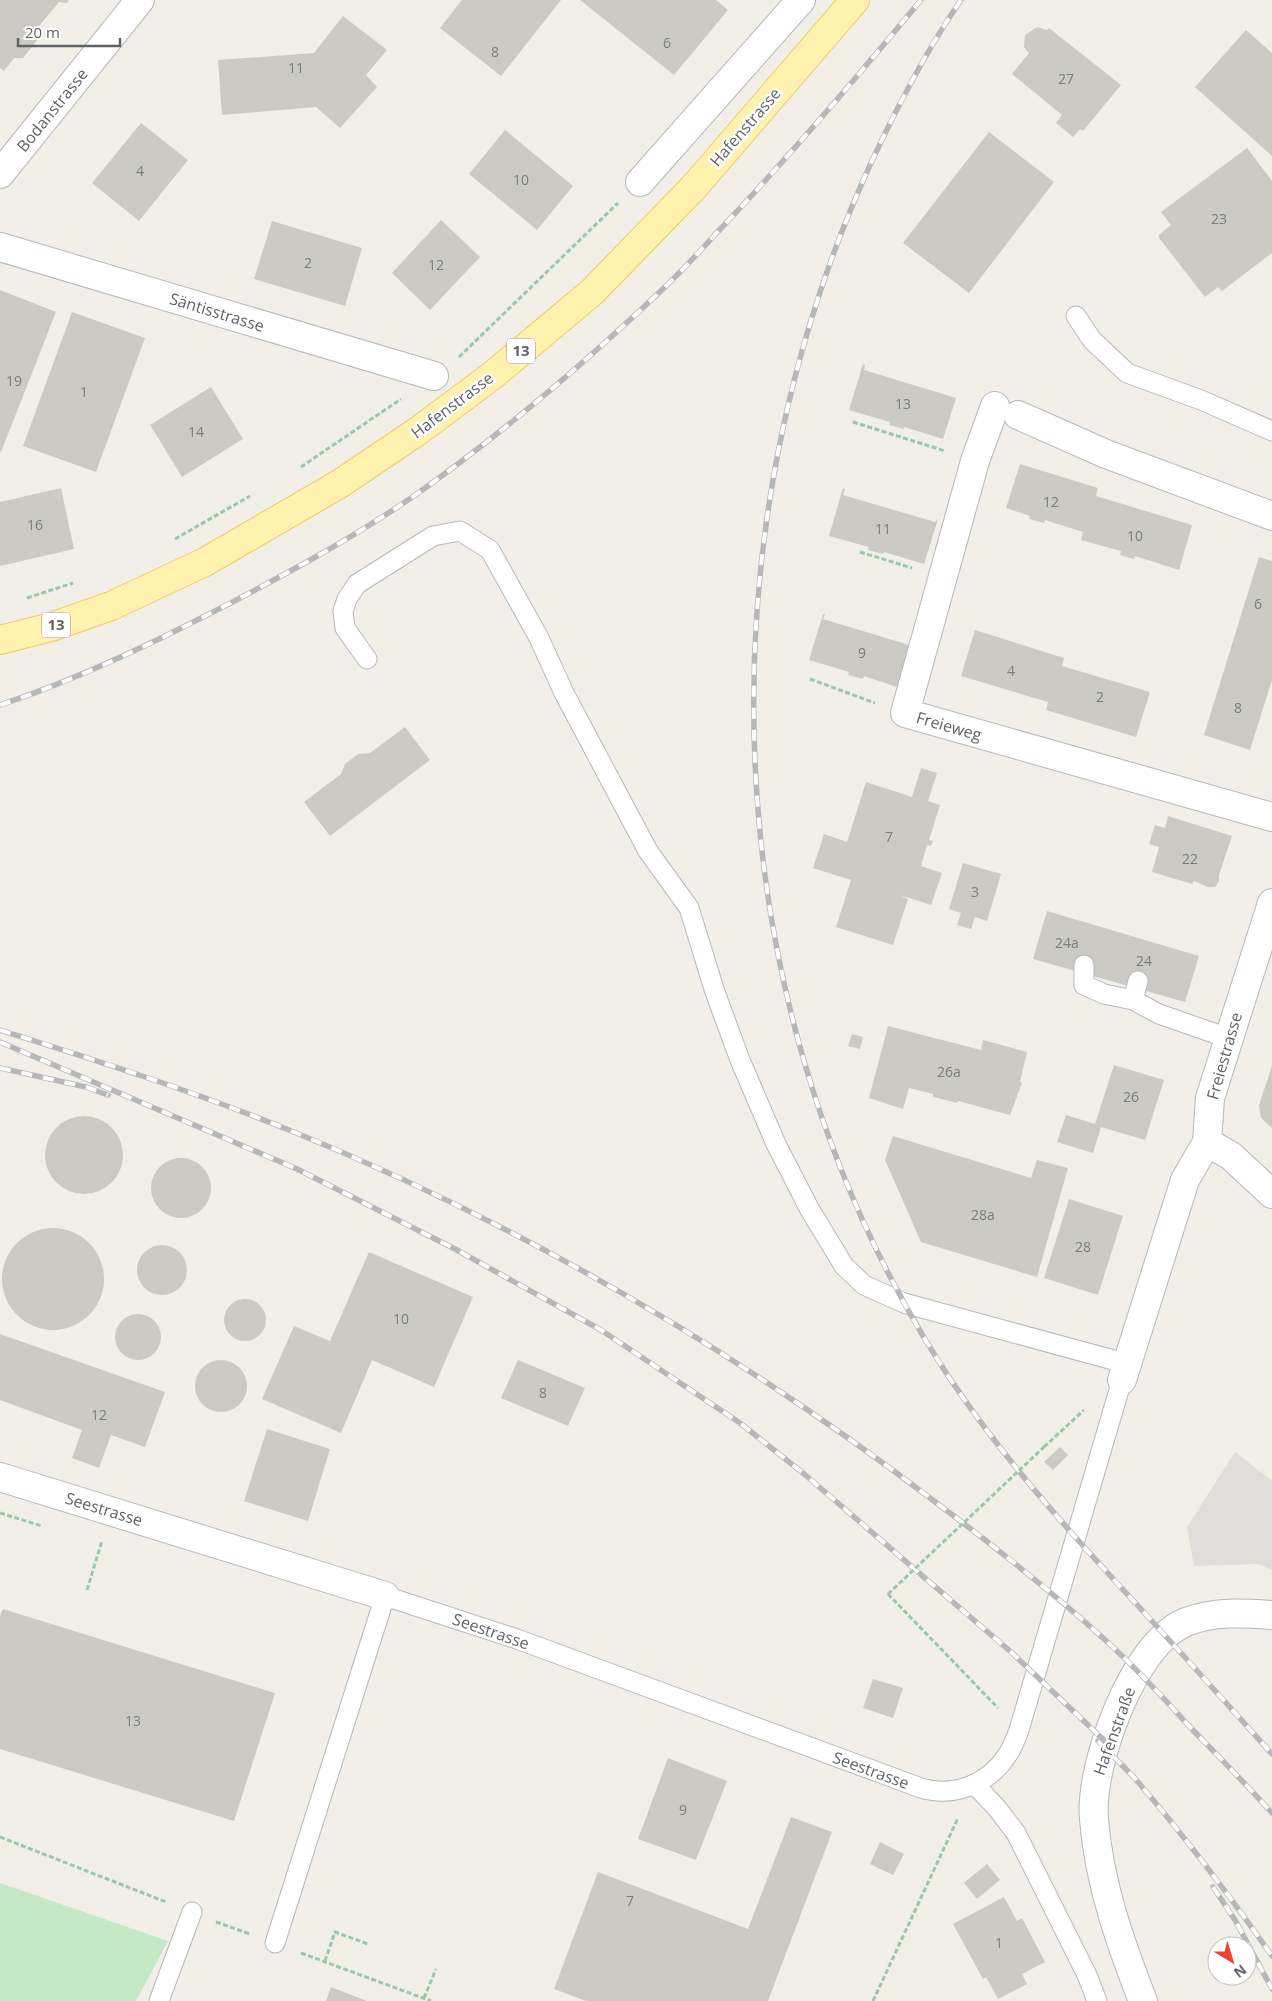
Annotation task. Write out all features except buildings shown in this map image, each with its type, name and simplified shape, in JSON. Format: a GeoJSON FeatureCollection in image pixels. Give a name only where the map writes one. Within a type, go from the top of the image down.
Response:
{"type":"FeatureCollection","features":[{"type":"Feature","properties":{"kind":"main road","name":"Hafenstrasse"},"geometry":{"type":"LineString","coordinates":[[0,640],[52,627],[111,606],[205,562],[341,483],[418,431],[493,375],[592,292],[694,187],[855,0]]}},
{"type":"Feature","properties":{"kind":"street","name":"Bodanstrasse"},"geometry":{"type":"LineString","coordinates":[[0,174],[140,0]]}},
{"type":"Feature","properties":{"kind":"street"},"geometry":{"type":"LineString","coordinates":[[640,182],[801,0]]}},
{"type":"Feature","properties":{"kind":"street","name":"Säntisstrasse"},"geometry":{"type":"LineString","coordinates":[[0,247],[434,376]]}},
{"type":"Feature","properties":{"kind":"street","name":"Freieweg"},"geometry":{"type":"LineString","coordinates":[[1272,516],[1106,454],[1007,410],[975,460],[905,713],[1272,817]]}},
{"type":"Feature","properties":{"kind":"street","name":"Freiestrasse"},"geometry":{"type":"LineString","coordinates":[[1125,1371],[1185,1180],[1207,1142],[1210,1098],[1272,903]]}},
{"type":"Feature","properties":{"kind":"street"},"geometry":{"type":"LineString","coordinates":[[1207,1142],[1231,1156],[1272,1194]]}},
{"type":"Feature","properties":{"kind":"street","name":"Seestrasse"},"geometry":{"type":"LineString","coordinates":[[0,1477],[385,1596]]}},
{"type":"Feature","properties":{"kind":"street","name":"Hafenstraße"},"geometry":{"type":"LineString","coordinates":[[1143,2001],[1121,1943],[1107,1898],[1096,1841],[1094,1793],[1105,1748],[1137,1670],[1153,1648],[1166,1637],[1185,1623],[1216,1614],[1272,1615]]}},
{"type":"Feature","properties":{"kind":"lane"},"geometry":{"type":"LineString","coordinates":[[1076,316],[1092,340],[1127,373],[1201,400],[1272,432]]}},
{"type":"Feature","properties":{"kind":"lane"},"geometry":{"type":"LineString","coordinates":[[367,659],[345,628],[343,611],[346,599],[357,584],[432,536],[460,531],[490,550],[538,638],[564,693],[648,851],[689,908],[715,992],[740,1060],[776,1144],[810,1210],[844,1266],[864,1285],[904,1303],[1125,1371]]}},
{"type":"Feature","properties":{"kind":"lane"},"geometry":{"type":"LineString","coordinates":[[1084,965],[1084,985],[1104,994],[1133,1000],[1159,1014],[1228,1038]]}},
{"type":"Feature","properties":{"kind":"lane"},"geometry":{"type":"LineString","coordinates":[[1133,1000],[1138,981]]}},
{"type":"Feature","properties":{"kind":"lane","name":"Seestrasse"},"geometry":{"type":"LineString","coordinates":[[385,1596],[517,1639],[921,1788],[937,1793],[954,1792],[974,1784],[994,1771],[1009,1754],[1019,1730],[1125,1371]]}},
{"type":"Feature","properties":{"kind":"lane"},"geometry":{"type":"LineString","coordinates":[[275,1943],[385,1596]]}},
{"type":"Feature","properties":{"kind":"lane"},"geometry":{"type":"LineString","coordinates":[[974,1784],[996,1807],[1016,1833],[1097,2001]]}},
{"type":"Feature","properties":{"kind":"lane"},"geometry":{"type":"LineString","coordinates":[[159,2001],[192,1912]]}},
{"type":"Feature","properties":{"kind":"path"},"geometry":{"type":"LineString","coordinates":[[852,422],[975,460]]}},
{"type":"Feature","properties":{"kind":"path"},"geometry":{"type":"LineString","coordinates":[[860,552],[943,577]]}},
{"type":"Feature","properties":{"kind":"path"},"geometry":{"type":"LineString","coordinates":[[18,601],[81,580]]}},
{"type":"Feature","properties":{"kind":"path"},"geometry":{"type":"LineString","coordinates":[[810,679],[905,713]]}},
{"type":"Feature","properties":{"kind":"path"},"geometry":{"type":"LineString","coordinates":[[1019,1730],[888,1594],[1085,1408]]}},
{"type":"Feature","properties":{"kind":"path"},"geometry":{"type":"LineString","coordinates":[[86,1590],[112,1512]]}},
{"type":"Feature","properties":{"kind":"path"},"geometry":{"type":"LineString","coordinates":[[873,2001],[951,1832]]}},
{"type":"Feature","properties":{"kind":"path"},"geometry":{"type":"LineString","coordinates":[[0,1837],[192,1912],[432,2001]]}},
{"type":"Feature","properties":{"kind":"path"},"geometry":{"type":"LineString","coordinates":[[325,1960],[336,1932],[368,1944]]}},
{"type":"Feature","properties":{"kind":"path"},"geometry":{"type":"LineString","coordinates":[[424,1998],[436,1969]]}},
{"type":"Feature","properties":{"kind":"shaded area"},"geometry":{"type":"Polygon","coordinates":[[[1235,1452],[1272,1481],[1272,1570],[1258,1564],[1194,1566],[1187,1527],[1235,1452]]]}},
{"type":"Feature","properties":{"kind":"green space"},"geometry":{"type":"Polygon","coordinates":[[[0,1883],[168,1941],[136,2001],[0,2001],[0,1883]]]}},
{"type":"Feature","properties":{"kind":"railway"},"geometry":{"type":"LineString","coordinates":[[0,705],[27,696],[134,651],[313,558],[411,498],[510,424],[573,371],[689,263],[801,141],[921,0]]}},
{"type":"Feature","properties":{"kind":"railway"},"geometry":{"type":"LineString","coordinates":[[961,0],[913,80],[871,163],[816,306],[778,454],[757,606],[755,760],[770,912],[804,1061],[856,1205],[926,1341],[974,1413],[1026,1480],[1082,1545],[1272,1754]]}},
{"type":"Feature","properties":{"kind":"railway"},"geometry":{"type":"LineString","coordinates":[[0,1030],[221,1104],[294,1132],[380,1169],[547,1251],[708,1345],[787,1396],[863,1449],[959,1520],[1043,1586],[1125,1659],[1272,1813]]}},
{"type":"Feature","properties":{"kind":"railway"},"geometry":{"type":"LineString","coordinates":[[0,1042],[297,1169],[455,1249],[601,1330],[740,1423],[803,1473],[1011,1652],[1107,1743]]}},
{"type":"Feature","properties":{"kind":"railway"},"geometry":{"type":"LineString","coordinates":[[0,1068],[86,1087],[108,1095]]}},
{"type":"Feature","properties":{"kind":"railway"},"geometry":{"type":"LineString","coordinates":[[1098,1741],[1133,1777],[1173,1824],[1224,1889],[1272,1956]]}},
{"type":"Feature","properties":{"kind":"railway"},"geometry":{"type":"LineString","coordinates":[[1213,1887],[1235,1920],[1272,1989]]}}]}
